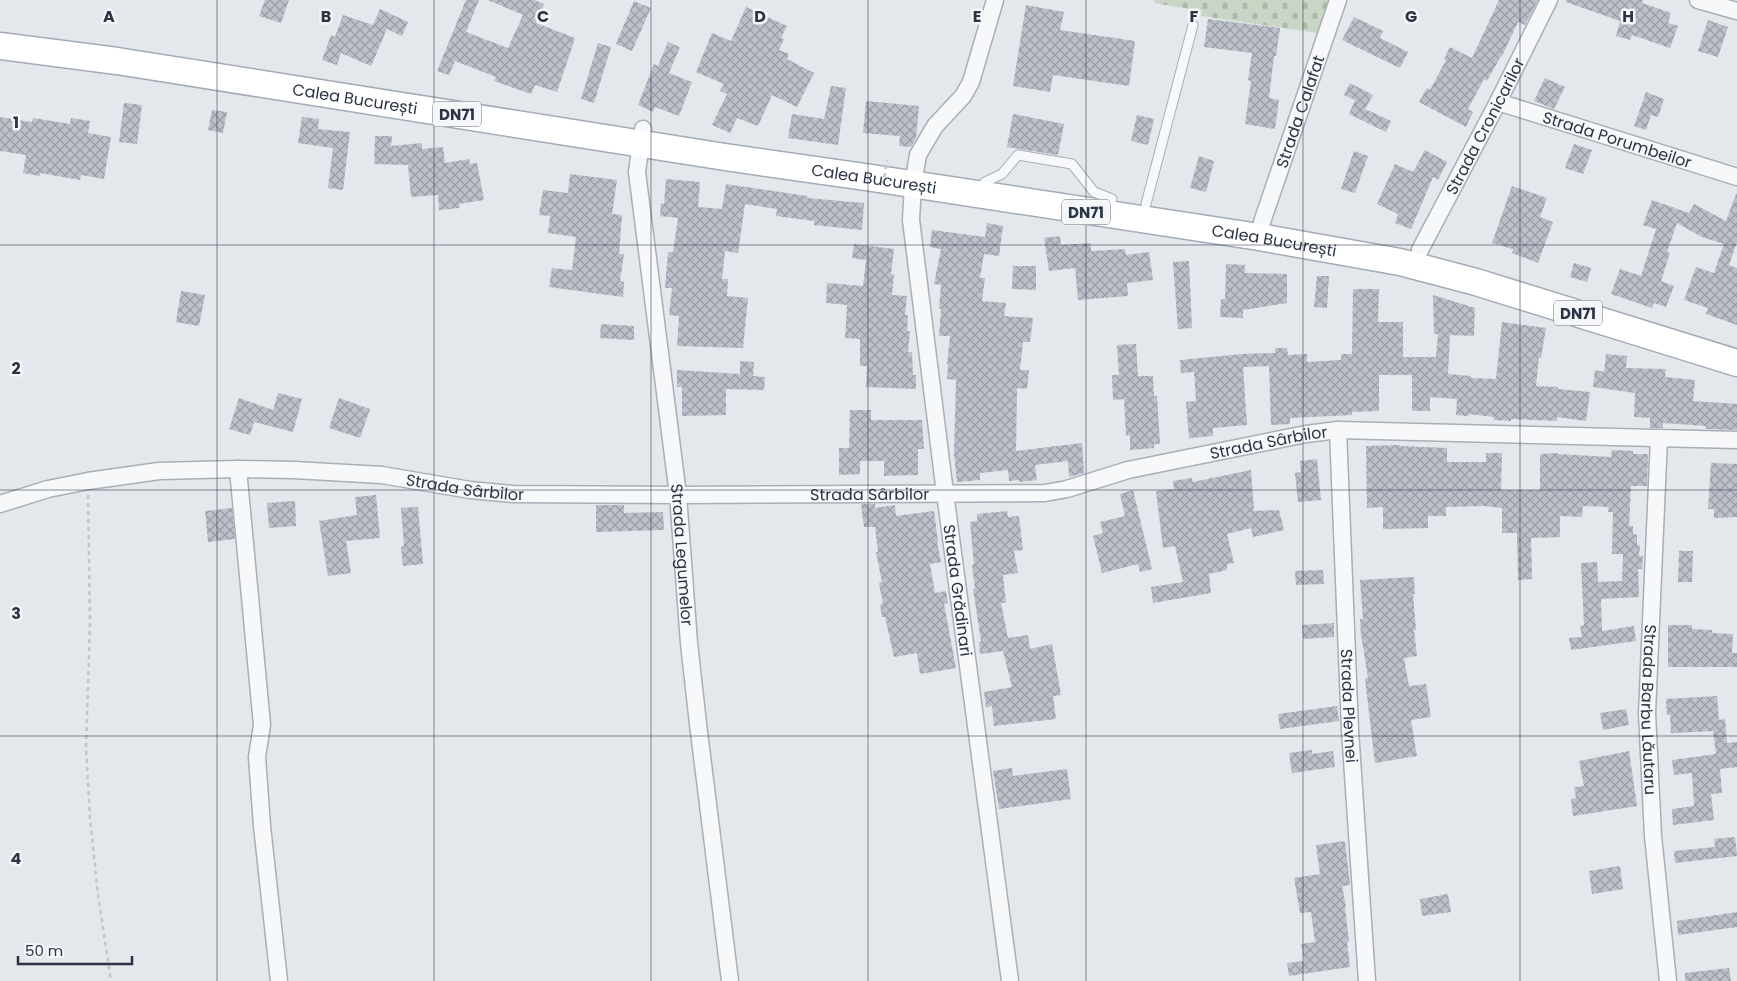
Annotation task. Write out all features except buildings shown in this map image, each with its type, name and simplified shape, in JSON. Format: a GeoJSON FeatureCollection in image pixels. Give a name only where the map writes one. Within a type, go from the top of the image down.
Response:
{"type":"FeatureCollection","features":[{"type":"Feature","properties":{"kind":"main road","name":"Calea București"},"geometry":{"type":"LineString","coordinates":[[0,29],[642,136]]}},
{"type":"Feature","properties":{"kind":"main road","name":"Calea București"},"geometry":{"type":"LineString","coordinates":[[0,46],[642,136],[739,145],[914,177],[1261,230],[1419,258],[1479,265],[1737,345]]}},
{"type":"Feature","properties":{"kind":"main road","name":"Calea București"},"geometry":{"type":"LineString","coordinates":[[914,177],[985,182],[1146,204],[1261,230]]}},
{"type":"Feature","properties":{"kind":"main road","name":"Calea București"},"geometry":{"type":"LineString","coordinates":[[1419,258],[1476,282],[1737,363]]}},
{"type":"Feature","properties":{"kind":"street","name":"Strada Grădinari"},"geometry":{"type":"LineString","coordinates":[[995,0],[970,82],[963,96],[930,133],[918,155],[914,177],[911,220],[945,493],[1010,981]]}},
{"type":"Feature","properties":{"kind":"street","name":"Strada Calafat"},"geometry":{"type":"LineString","coordinates":[[1261,230],[1338,0]]}},
{"type":"Feature","properties":{"kind":"street","name":"Strada Cronicarilor"},"geometry":{"type":"LineString","coordinates":[[1419,258],[1549,0]]}},
{"type":"Feature","properties":{"kind":"street"},"geometry":{"type":"LineString","coordinates":[[1698,0],[1737,11]]}},
{"type":"Feature","properties":{"kind":"street","name":"Strada Porumbeilor"},"geometry":{"type":"LineString","coordinates":[[1498,102],[1737,177]]}},
{"type":"Feature","properties":{"kind":"street","name":"Strada Legumelor"},"geometry":{"type":"LineString","coordinates":[[642,136],[637,172],[678,495],[697,715],[730,981]]}},
{"type":"Feature","properties":{"kind":"street","name":"Strada Sârbilor"},"geometry":{"type":"LineString","coordinates":[[0,504],[48,489],[159,471],[294,470],[382,475],[470,490],[513,494],[678,495],[1052,492],[1074,488],[1128,470],[1306,434],[1338,430],[1737,440]]}},
{"type":"Feature","properties":{"kind":"street","name":"Strada Plevnei"},"geometry":{"type":"LineString","coordinates":[[1338,430],[1350,730],[1367,981]]}},
{"type":"Feature","properties":{"kind":"street","name":"Strada Barbu Lăutaru"},"geometry":{"type":"LineString","coordinates":[[1659,438],[1647,713],[1653,836],[1668,981]]}},
{"type":"Feature","properties":{"kind":"street"},"geometry":{"type":"LineString","coordinates":[[238,469],[262,725],[257,757],[262,826],[280,981]]}},
{"type":"Feature","properties":{"kind":"lane"},"geometry":{"type":"LineString","coordinates":[[1146,204],[1194,24]]}},
{"type":"Feature","properties":{"kind":"path"},"geometry":{"type":"LineString","coordinates":[[883,185],[887,160]]}},
{"type":"Feature","properties":{"kind":"path"},"geometry":{"type":"LineString","coordinates":[[88,482],[90,623],[86,747],[90,818],[98,895],[111,981]]}},
{"type":"Feature","properties":{"kind":"green space"},"geometry":{"type":"Polygon","coordinates":[[[1154,0],[1330,0],[1319,33],[1201,16],[1202,11],[1154,3],[1154,0]]]}}]}
